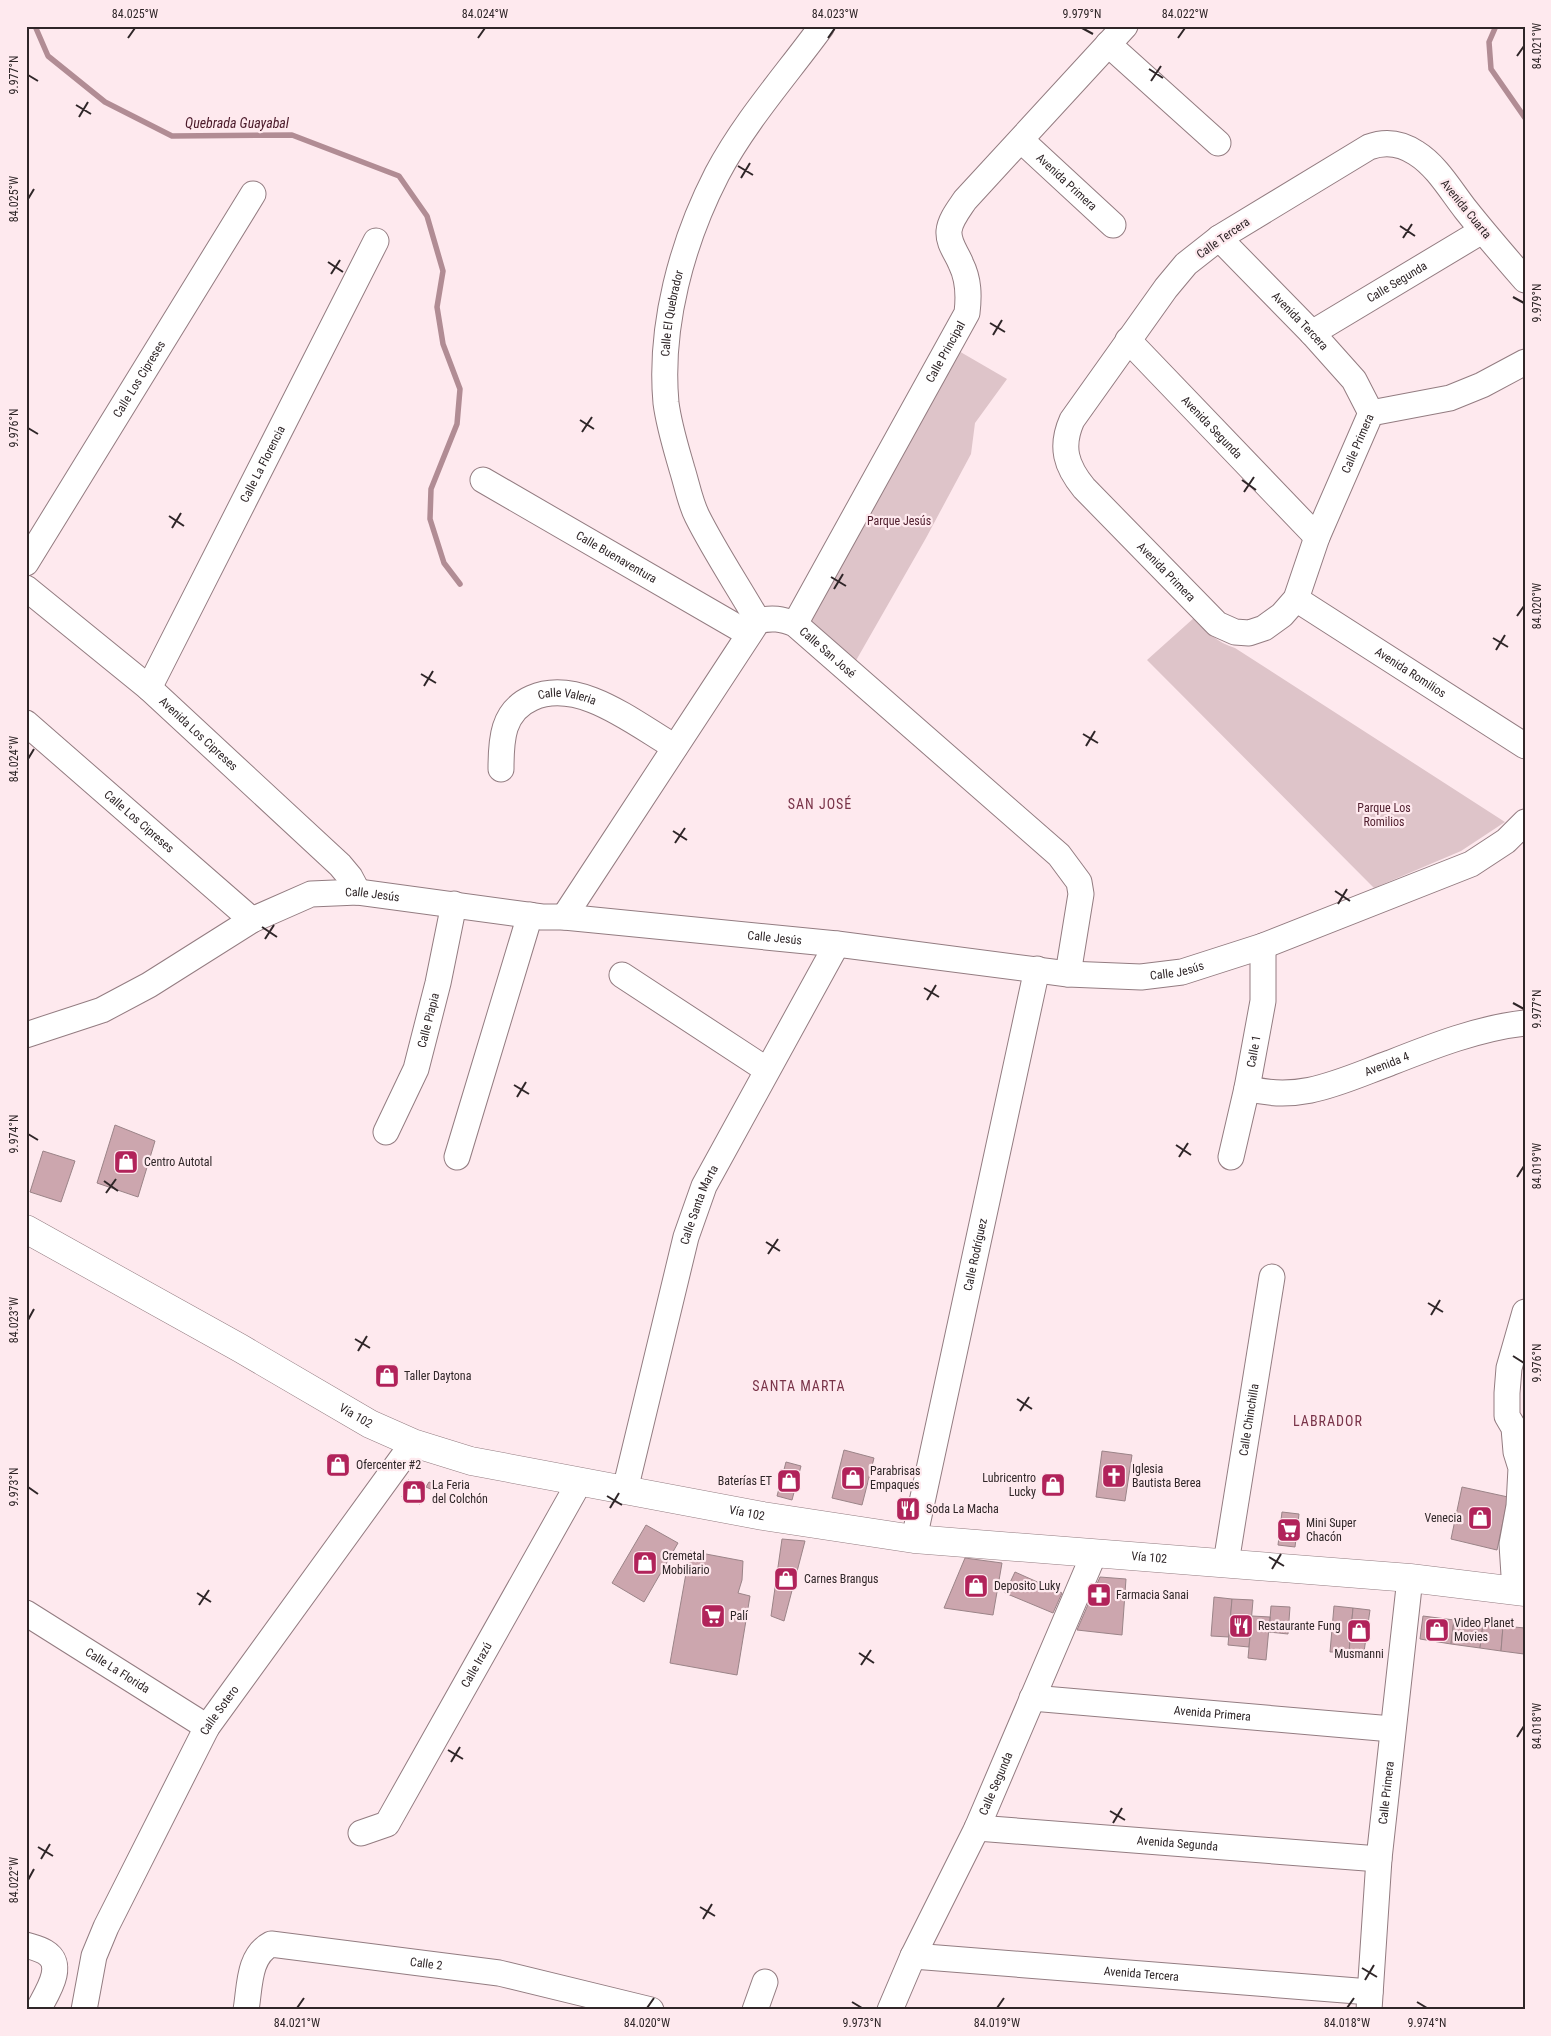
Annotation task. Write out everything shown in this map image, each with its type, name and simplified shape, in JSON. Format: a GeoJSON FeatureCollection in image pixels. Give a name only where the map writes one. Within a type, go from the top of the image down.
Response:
{"type":"FeatureCollection","features":[{"type":"Feature","properties":{"kind":"main road","name":"Vía 102"},"geometry":{"type":"LineString","coordinates":[[26,1229],[240,1348],[370,1424],[413,1443],[471,1461],[772,1517],[914,1539],[1410,1578],[1520,1592]]}},
{"type":"Feature","properties":{"kind":"street","name":"Calle El Quebrador"},"geometry":{"type":"LineString","coordinates":[[754,627],[696,515],[674,442],[666,405],[666,338],[672,301],[683,263],[699,215],[718,173],[741,135],[822,26]]}},
{"type":"Feature","properties":{"kind":"street","name":"Calle Principal"},"geometry":{"type":"LineString","coordinates":[[795,624],[967,313],[969,299],[968,281],[952,247],[949,231],[953,219],[965,200],[1125,26]]}},
{"type":"Feature","properties":{"kind":"street"},"geometry":{"type":"LineString","coordinates":[[1108,44],[1218,144]]}},
{"type":"Feature","properties":{"kind":"street","name":"Avenida Primera"},"geometry":{"type":"LineString","coordinates":[[1021,140],[1113,225]]}},
{"type":"Feature","properties":{"kind":"street","name":"Calle Tercera"},"geometry":{"type":"LineString","coordinates":[[1065,445],[1067,431],[1072,420],[1166,288],[1186,264],[1218,238],[1369,147],[1382,143],[1400,145]]}},
{"type":"Feature","properties":{"kind":"street","name":"Avenida Cuarta"},"geometry":{"type":"LineString","coordinates":[[1400,145],[1416,153],[1431,165],[1482,230],[1525,280]]}},
{"type":"Feature","properties":{"kind":"street","name":"Calle Los Cipreses"},"geometry":{"type":"LineString","coordinates":[[26,564],[253,194]]}},
{"type":"Feature","properties":{"kind":"street","name":"Calle Segunda"},"geometry":{"type":"LineString","coordinates":[[1312,333],[1482,230]]}},
{"type":"Feature","properties":{"kind":"street","name":"Avenida Tercera"},"geometry":{"type":"LineString","coordinates":[[1218,238],[1312,333],[1354,380],[1371,413]]}},
{"type":"Feature","properties":{"kind":"street","name":"Calle La Florencia"},"geometry":{"type":"LineString","coordinates":[[149,688],[376,241]]}},
{"type":"Feature","properties":{"kind":"street","name":"Avenida Segunda"},"geometry":{"type":"LineString","coordinates":[[1128,340],[1317,537]]}},
{"type":"Feature","properties":{"kind":"street","name":"Calle Primera"},"geometry":{"type":"LineString","coordinates":[[1296,599],[1317,537],[1371,413],[1450,398],[1482,385],[1525,362]]}},
{"type":"Feature","properties":{"kind":"street","name":"Avenida Primera"},"geometry":{"type":"LineString","coordinates":[[1065,445],[1068,463],[1073,474],[1084,488],[1217,624],[1235,632],[1249,633],[1264,628],[1282,615],[1296,599]]}},
{"type":"Feature","properties":{"kind":"street","name":"Calle Buenaventura"},"geometry":{"type":"LineString","coordinates":[[483,480],[754,627]]}},
{"type":"Feature","properties":{"kind":"street","name":"Avenida Los Cipreses"},"geometry":{"type":"LineString","coordinates":[[26,588],[149,688],[340,865],[350,877],[358,892]]}},
{"type":"Feature","properties":{"kind":"street","name":"Avenida Romilios"},"geometry":{"type":"LineString","coordinates":[[1296,599],[1525,746]]}},
{"type":"Feature","properties":{"kind":"street","name":"Calle San José"},"geometry":{"type":"LineString","coordinates":[[754,627],[770,618],[795,624],[1059,855],[1070,868],[1078,882],[1081,894],[1068,974]]}},
{"type":"Feature","properties":{"kind":"street"},"geometry":{"type":"LineString","coordinates":[[564,917],[754,627]]}},
{"type":"Feature","properties":{"kind":"street","name":"Calle Valeria"},"geometry":{"type":"LineString","coordinates":[[501,769],[501,746],[504,725],[512,712],[523,702],[539,695],[559,691],[581,695],[602,704],[675,748]]}},
{"type":"Feature","properties":{"kind":"street","name":"Calle Los Cipreses"},"geometry":{"type":"LineString","coordinates":[[26,723],[252,920]]}},
{"type":"Feature","properties":{"kind":"street","name":"Calle Jesús"},"geometry":{"type":"LineString","coordinates":[[26,1035],[102,1010],[149,986],[252,920],[312,894],[358,892],[530,915],[837,944],[1068,974],[1141,977],[1182,972],[1263,946],[1472,864],[1506,841],[1525,822]]}},
{"type":"Feature","properties":{"kind":"street","name":"Calle Piapia"},"geometry":{"type":"LineString","coordinates":[[386,1132],[416,1069],[438,983],[454,904]]}},
{"type":"Feature","properties":{"kind":"street"},"geometry":{"type":"LineString","coordinates":[[457,1156],[530,915]]}},
{"type":"Feature","properties":{"kind":"street","name":"Calle Santa Marta"},"geometry":{"type":"LineString","coordinates":[[626,1490],[686,1237],[704,1186],[837,944]]}},
{"type":"Feature","properties":{"kind":"street","name":"Calle 1"},"geometry":{"type":"LineString","coordinates":[[1231,1158],[1247,1088],[1263,1001],[1263,946]]}},
{"type":"Feature","properties":{"kind":"street","name":"Calle Rodríguez"},"geometry":{"type":"LineString","coordinates":[[914,1539],[1037,969]]}},
{"type":"Feature","properties":{"kind":"street"},"geometry":{"type":"LineString","coordinates":[[622,975],[767,1070]]}},
{"type":"Feature","properties":{"kind":"street","name":"Avenida 4"},"geometry":{"type":"LineString","coordinates":[[1247,1088],[1266,1093],[1286,1094],[1321,1088],[1410,1055],[1498,1026],[1525,1023]]}},
{"type":"Feature","properties":{"kind":"street","name":"Calle Chinchilla"},"geometry":{"type":"LineString","coordinates":[[1226,1563],[1272,1277]]}},
{"type":"Feature","properties":{"kind":"street"},"geometry":{"type":"LineString","coordinates":[[1520,1592],[1512,1544],[1519,1506],[1521,1468],[1516,1452],[1519,1428],[1507,1416],[1507,1393],[1509,1368],[1525,1312]]}},
{"type":"Feature","properties":{"kind":"street","name":"Calle Sotero"},"geometry":{"type":"LineString","coordinates":[[84,2010],[94,1956],[106,1927],[207,1727],[413,1443]]}},
{"type":"Feature","properties":{"kind":"street","name":"Calle Irazú"},"geometry":{"type":"LineString","coordinates":[[361,1833],[387,1824],[580,1481]]}},
{"type":"Feature","properties":{"kind":"street","name":"Calle Segunda"},"geometry":{"type":"LineString","coordinates":[[890,2010],[913,1956],[977,1828],[1094,1554]]}},
{"type":"Feature","properties":{"kind":"street","name":"Calle Primera"},"geometry":{"type":"LineString","coordinates":[[1370,2001],[1379,1860],[1410,1578]]}},
{"type":"Feature","properties":{"kind":"street","name":"Calle La Florida"},"geometry":{"type":"LineString","coordinates":[[26,1613],[207,1727]]}},
{"type":"Feature","properties":{"kind":"street","name":"Avenida Primera"},"geometry":{"type":"LineString","coordinates":[[1032,1698],[1392,1729]]}},
{"type":"Feature","properties":{"kind":"street","name":"Avenida Segunda"},"geometry":{"type":"LineString","coordinates":[[977,1828],[1379,1860]]}},
{"type":"Feature","properties":{"kind":"street","name":"Calle 2"},"geometry":{"type":"LineString","coordinates":[[246,2010],[255,1959],[262,1949],[271,1944],[499,1973],[651,2010]]}},
{"type":"Feature","properties":{"kind":"street"},"geometry":{"type":"LineString","coordinates":[[26,1945],[45,1952],[53,1958],[56,1968],[53,1980],[38,2010]]}},
{"type":"Feature","properties":{"kind":"street","name":"Avenida Tercera"},"geometry":{"type":"LineString","coordinates":[[913,1956],[1370,2001]]}},
{"type":"Feature","properties":{"kind":"street"},"geometry":{"type":"LineString","coordinates":[[755,2010],[765,1982]]}},
{"type":"Feature","properties":{"kind":"green space","name":"Parque Jesús"},"geometry":{"type":"Polygon","coordinates":[[[957,350],[1007,379],[975,423],[971,454],[926,538],[854,664],[808,623],[957,350]]]}},
{"type":"Feature","properties":{"kind":"green space","name":"Parque Los Romilios"},"geometry":{"type":"Polygon","coordinates":[[[1195,617],[1217,640],[1235,648],[1505,822],[1461,851],[1374,888],[1147,660],[1195,617]]]}},
{"type":"Feature","properties":{"kind":"building","name":"Centro Autotal"},"geometry":{"type":"Polygon","coordinates":[[[115,1125],[155,1141],[138,1197],[97,1183],[115,1125]]]}},
{"type":"Feature","properties":{"kind":"building"},"geometry":{"type":"Polygon","coordinates":[[[43,1151],[75,1161],[61,1202],[30,1192],[43,1151]]]}},
{"type":"Feature","properties":{"kind":"building","name":"Parabrisas Empaques"},"geometry":{"type":"Polygon","coordinates":[[[844,1450],[874,1458],[862,1505],[832,1498],[844,1450]]]}},
{"type":"Feature","properties":{"kind":"building","name":"Iglesia Bautista Berea"},"geometry":{"type":"Polygon","coordinates":[[[1102,1451],[1132,1455],[1125,1501],[1096,1497],[1102,1451]]]}},
{"type":"Feature","properties":{"kind":"building","name":"Baterías ET"},"geometry":{"type":"Polygon","coordinates":[[[786,1462],[801,1466],[792,1500],[777,1496],[786,1462]]]}},
{"type":"Feature","properties":{"kind":"building","name":"La Feria del Colchón"},"geometry":{"type":"Polygon","coordinates":[[[408,1480],[426,1487],[420,1504],[402,1497],[408,1480]]]}},
{"type":"Feature","properties":{"kind":"building"},"geometry":{"type":"Polygon","coordinates":[[[429,1482],[437,1485],[435,1491],[426,1487],[429,1482]]]}},
{"type":"Feature","properties":{"kind":"building","name":"Venecia"},"geometry":{"type":"Polygon","coordinates":[[[1462,1487],[1508,1497],[1497,1550],[1451,1539],[1462,1487]]]}},
{"type":"Feature","properties":{"kind":"building","name":"Mini Super Chacón"},"geometry":{"type":"Polygon","coordinates":[[[1282,1512],[1299,1514],[1295,1547],[1278,1545],[1282,1512]]]}},
{"type":"Feature","properties":{"kind":"building","name":"Cremetal Mobiliario"},"geometry":{"type":"Polygon","coordinates":[[[646,1525],[678,1543],[644,1602],[612,1583],[646,1525]]]}},
{"type":"Feature","properties":{"kind":"building","name":"Carnes Brangus"},"geometry":{"type":"Polygon","coordinates":[[[782,1539],[805,1541],[784,1621],[771,1616],[782,1539]]]}},
{"type":"Feature","properties":{"kind":"building","name":"Palí"},"geometry":{"type":"Polygon","coordinates":[[[690,1551],[743,1561],[742,1580],[738,1593],[750,1596],[737,1675],[670,1663],[690,1551]]]}},
{"type":"Feature","properties":{"kind":"building","name":"Deposito Luky"},"geometry":{"type":"Polygon","coordinates":[[[965,1558],[1002,1563],[993,1615],[944,1608],[965,1558]]]}},
{"type":"Feature","properties":{"kind":"building"},"geometry":{"type":"Polygon","coordinates":[[[1015,1572],[1062,1593],[1053,1613],[1005,1593],[1015,1572]]]}},
{"type":"Feature","properties":{"kind":"building"},"geometry":{"type":"Polygon","coordinates":[[[1100,1577],[1126,1579],[1122,1635],[1077,1630],[1100,1577]]]}},
{"type":"Feature","properties":{"kind":"building"},"geometry":{"type":"Polygon","coordinates":[[[1214,1597],[1232,1599],[1229,1637],[1211,1636],[1214,1597]]]}},
{"type":"Feature","properties":{"kind":"building","name":"Restaurante Fung"},"geometry":{"type":"Polygon","coordinates":[[[1232,1599],[1253,1600],[1249,1647],[1228,1645],[1232,1599]]]}},
{"type":"Feature","properties":{"kind":"building"},"geometry":{"type":"Polygon","coordinates":[[[1271,1606],[1290,1607],[1288,1634],[1269,1632],[1271,1606]]]}},
{"type":"Feature","properties":{"kind":"building"},"geometry":{"type":"Polygon","coordinates":[[[1334,1606],[1353,1608],[1349,1652],[1330,1652],[1334,1606]]]}},
{"type":"Feature","properties":{"kind":"building","name":"Musmanni"},"geometry":{"type":"Polygon","coordinates":[[[1353,1608],[1370,1610],[1364,1652],[1349,1652],[1353,1608]]]}},
{"type":"Feature","properties":{"kind":"building"},"geometry":{"type":"Polygon","coordinates":[[[1252,1616],[1270,1617],[1266,1660],[1248,1658],[1252,1616]]]}},
{"type":"Feature","properties":{"kind":"building","name":"Video Planet Movies"},"geometry":{"type":"Polygon","coordinates":[[[1423,1616],[1454,1620],[1451,1644],[1420,1639],[1423,1616]]]}},
{"type":"Feature","properties":{"kind":"building"},"geometry":{"type":"Polygon","coordinates":[[[1454,1620],[1483,1624],[1480,1648],[1451,1644],[1454,1620]]]}},
{"type":"Feature","properties":{"kind":"building"},"geometry":{"type":"Polygon","coordinates":[[[1483,1624],[1503,1626],[1501,1651],[1480,1648],[1483,1624]]]}},
{"type":"Feature","properties":{"kind":"building"},"geometry":{"type":"Polygon","coordinates":[[[1503,1626],[1525,1628],[1524,1654],[1501,1651],[1503,1626]]]}},
{"type":"Feature","properties":{"kind":"waterway","name":"Quebrada Guayabal"},"geometry":{"type":"LineString","coordinates":[[35,26],[48,56],[105,102],[172,136],[292,135],[399,176],[427,216],[443,271],[437,307],[443,344],[460,389],[457,424],[431,489],[430,519],[444,563],[460,584]]}},
{"type":"Feature","properties":{"kind":"waterway"},"geometry":{"type":"LineString","coordinates":[[1496,26],[1489,42],[1491,69],[1525,118]]}},
{"type":"Feature","properties":{"kind":"place","name":"Centro Autotal"},"geometry":{"type":"Point","coordinates":[126,1162]}},
{"type":"Feature","properties":{"kind":"place","name":"Taller Daytona"},"geometry":{"type":"Point","coordinates":[387,1376]}},
{"type":"Feature","properties":{"kind":"place","name":"Ofercenter #2"},"geometry":{"type":"Point","coordinates":[338,1465]}},
{"type":"Feature","properties":{"kind":"place","name":"Iglesia Bautista Berea"},"geometry":{"type":"Point","coordinates":[1114,1476]}},
{"type":"Feature","properties":{"kind":"place","name":"Parabrisas Empaques"},"geometry":{"type":"Point","coordinates":[853,1478]}},
{"type":"Feature","properties":{"kind":"place","name":"Baterías ET"},"geometry":{"type":"Point","coordinates":[789,1481]}},
{"type":"Feature","properties":{"kind":"place","name":"Lubricentro Lucky"},"geometry":{"type":"Point","coordinates":[1053,1485]}},
{"type":"Feature","properties":{"kind":"place","name":"La Feria del Colchón"},"geometry":{"type":"Point","coordinates":[414,1492]}},
{"type":"Feature","properties":{"kind":"place","name":"Soda La Macha"},"geometry":{"type":"Point","coordinates":[908,1509]}},
{"type":"Feature","properties":{"kind":"place","name":"Venecia"},"geometry":{"type":"Point","coordinates":[1480,1518]}},
{"type":"Feature","properties":{"kind":"place","name":"Mini Super Chacón"},"geometry":{"type":"Point","coordinates":[1289,1530]}},
{"type":"Feature","properties":{"kind":"place","name":"Cremetal Mobiliario"},"geometry":{"type":"Point","coordinates":[645,1563]}},
{"type":"Feature","properties":{"kind":"place","name":"Carnes Brangus"},"geometry":{"type":"Point","coordinates":[786,1579]}},
{"type":"Feature","properties":{"kind":"place","name":"Deposito Luky"},"geometry":{"type":"Point","coordinates":[976,1586]}},
{"type":"Feature","properties":{"kind":"place","name":"Farmacia Sanai"},"geometry":{"type":"Point","coordinates":[1099,1595]}},
{"type":"Feature","properties":{"kind":"place","name":"Palí"},"geometry":{"type":"Point","coordinates":[713,1616]}},
{"type":"Feature","properties":{"kind":"place","name":"Restaurante Fung"},"geometry":{"type":"Point","coordinates":[1241,1626]}},
{"type":"Feature","properties":{"kind":"place","name":"Video Planet Movies"},"geometry":{"type":"Point","coordinates":[1437,1630]}},
{"type":"Feature","properties":{"kind":"place","name":"Musmanni"},"geometry":{"type":"Point","coordinates":[1359,1631]}},
{"type":"Feature","properties":{"kind":"district","name":"SAN JOSÉ"},"geometry":{"type":"Point","coordinates":[820,804]}},
{"type":"Feature","properties":{"kind":"district","name":"SANTA MARTA"},"geometry":{"type":"Point","coordinates":[799,1386]}},
{"type":"Feature","properties":{"kind":"district","name":"LABRADOR"},"geometry":{"type":"Point","coordinates":[1328,1421]}}]}
